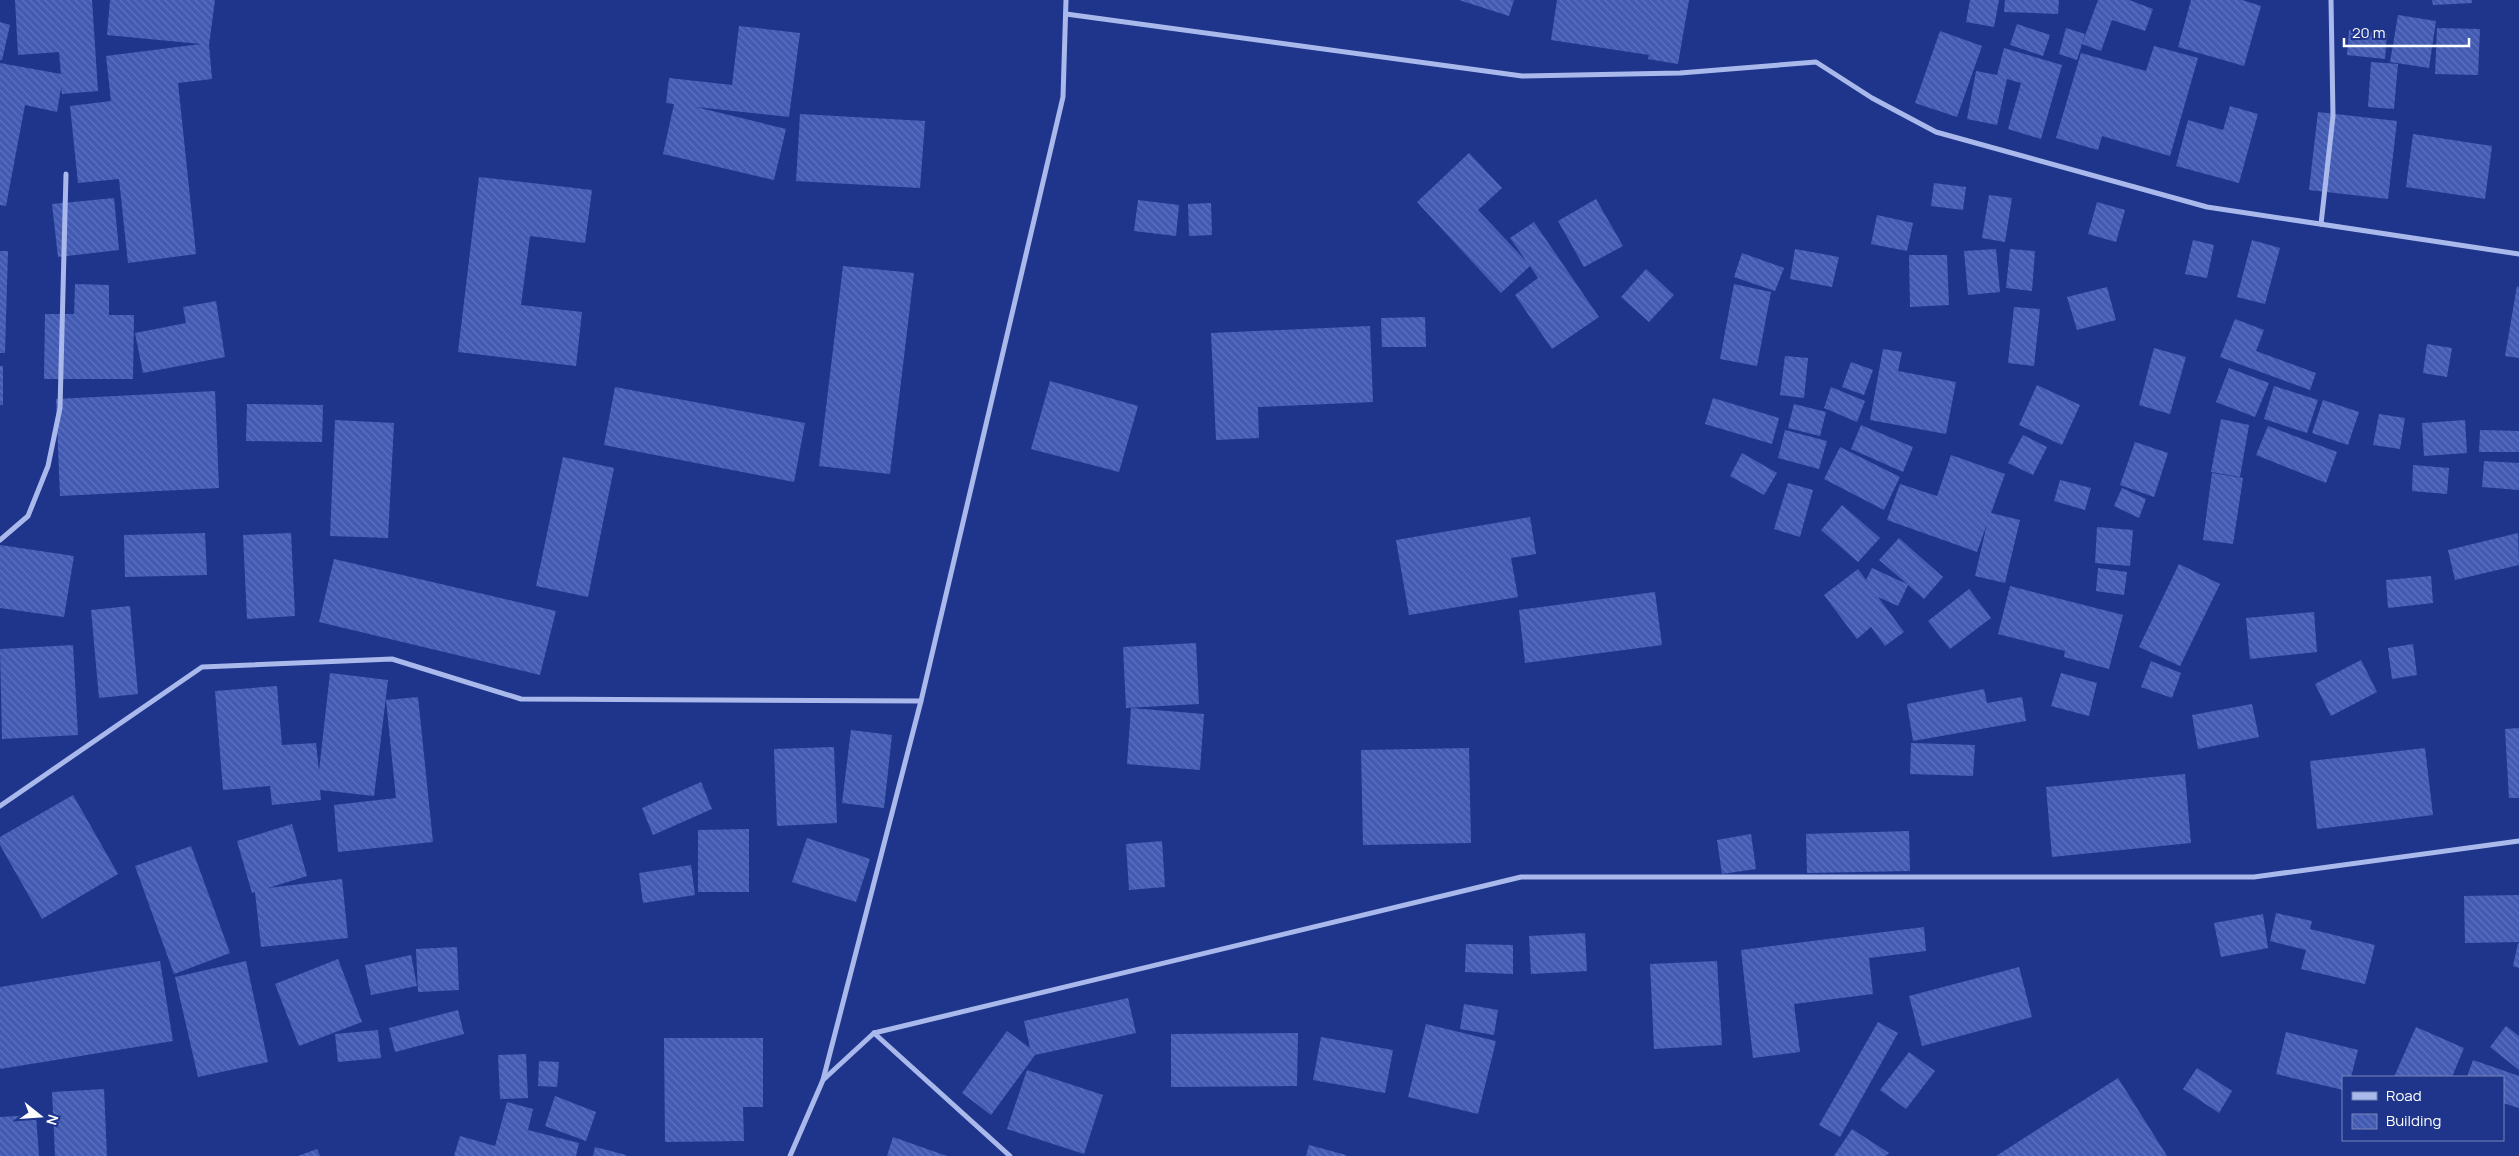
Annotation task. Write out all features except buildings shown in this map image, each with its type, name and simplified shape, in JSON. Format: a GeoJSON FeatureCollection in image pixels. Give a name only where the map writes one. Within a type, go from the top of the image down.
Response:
{"type":"FeatureCollection","features":[{"type":"Feature","properties":{"kind":"street"},"geometry":{"type":"LineString","coordinates":[[790,1156],[823,1080],[922,702],[1063,97],[1066,0]]}},
{"type":"Feature","properties":{"kind":"street"},"geometry":{"type":"LineString","coordinates":[[2320,224],[2333,116],[2331,0]]}},
{"type":"Feature","properties":{"kind":"street"},"geometry":{"type":"LineString","coordinates":[[1066,14],[1522,76],[1680,73],[1816,62],[1872,98],[1936,132],[2208,207],[2519,254]]}},
{"type":"Feature","properties":{"kind":"street"},"geometry":{"type":"LineString","coordinates":[[0,540],[28,516],[48,466],[60,408],[66,174]]}},
{"type":"Feature","properties":{"kind":"street"},"geometry":{"type":"LineString","coordinates":[[0,806],[202,667],[392,659],[521,698],[922,702]]}},
{"type":"Feature","properties":{"kind":"street"},"geometry":{"type":"LineString","coordinates":[[823,1080],[874,1033],[1521,877],[2254,877],[2519,841]]}},
{"type":"Feature","properties":{"kind":"street"},"geometry":{"type":"LineString","coordinates":[[874,1033],[1010,1156]]}}]}
